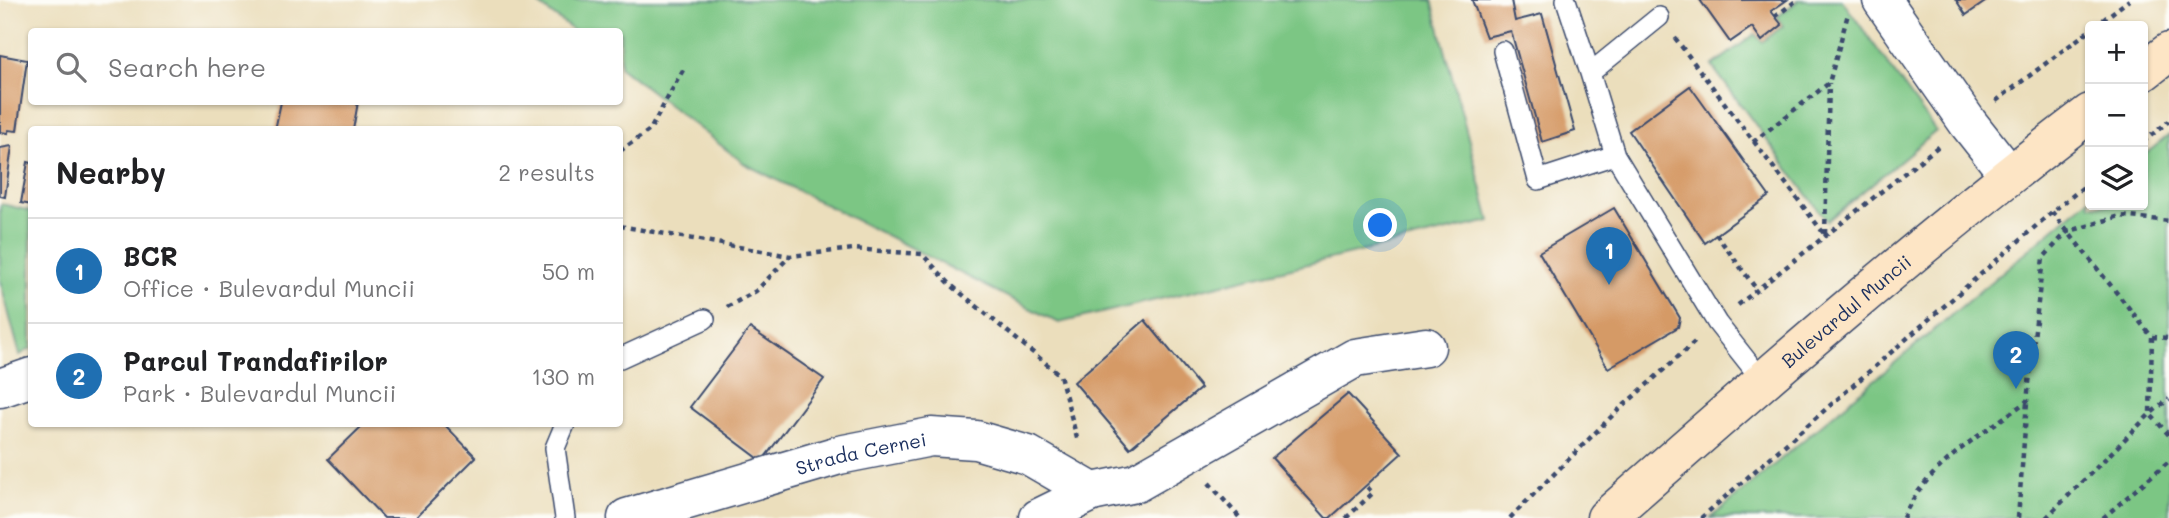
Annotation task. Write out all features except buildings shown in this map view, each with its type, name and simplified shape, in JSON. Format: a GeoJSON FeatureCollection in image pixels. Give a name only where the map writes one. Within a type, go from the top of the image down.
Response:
{"type":"FeatureCollection","features":[{"type":"Feature","properties":{"kind":"main road"},"geometry":{"type":"LineString","coordinates":[[2148,68],[2169,52]]}},
{"type":"Feature","properties":{"kind":"main road","name":"Bulevardul Muncii"},"geometry":{"type":"LineString","coordinates":[[1606,518],[1762,380],[2009,175],[2085,117]]}},
{"type":"Feature","properties":{"kind":"street"},"geometry":{"type":"LineString","coordinates":[[1865,6],[1968,122],[2009,175]]}},
{"type":"Feature","properties":{"kind":"street"},"geometry":{"type":"LineString","coordinates":[[1039,518],[1092,492],[1136,483],[1355,358],[1426,347]]}},
{"type":"Feature","properties":{"kind":"street"},"geometry":{"type":"LineString","coordinates":[[0,388],[28,378]]}},
{"type":"Feature","properties":{"kind":"street","name":"Strada Cernei"},"geometry":{"type":"LineString","coordinates":[[627,518],[839,456],[931,438],[976,440],[1028,455],[1092,492]]}},
{"type":"Feature","properties":{"kind":"lane"},"geometry":{"type":"LineString","coordinates":[[1566,0],[1615,155],[1717,323],[1762,380]]}},
{"type":"Feature","properties":{"kind":"lane"},"geometry":{"type":"LineString","coordinates":[[1590,72],[1659,17]]}},
{"type":"Feature","properties":{"kind":"lane"},"geometry":{"type":"LineString","coordinates":[[1503,51],[1538,180],[1615,155]]}},
{"type":"Feature","properties":{"kind":"lane"},"geometry":{"type":"LineString","coordinates":[[623,357],[705,319]]}},
{"type":"Feature","properties":{"kind":"lane"},"geometry":{"type":"LineString","coordinates":[[564,427],[555,449],[565,518]]}},
{"type":"Feature","properties":{"kind":"path"},"geometry":{"type":"LineString","coordinates":[[1775,17],[1797,0]]}},
{"type":"Feature","properties":{"kind":"path"},"geometry":{"type":"LineString","coordinates":[[2102,21],[2129,0]]}},
{"type":"Feature","properties":{"kind":"path"},"geometry":{"type":"LineString","coordinates":[[1825,235],[1829,83],[1865,6]]}},
{"type":"Feature","properties":{"kind":"path"},"geometry":{"type":"LineString","coordinates":[[1659,17],[1825,235]]}},
{"type":"Feature","properties":{"kind":"path"},"geometry":{"type":"LineString","coordinates":[[1510,518],[1613,415],[1717,323],[1968,122],[2085,34]]}},
{"type":"Feature","properties":{"kind":"path"},"geometry":{"type":"LineString","coordinates":[[623,149],[650,130],[683,70]]}},
{"type":"Feature","properties":{"kind":"path"},"geometry":{"type":"LineString","coordinates":[[1753,142],[1829,83]]}},
{"type":"Feature","properties":{"kind":"path"},"geometry":{"type":"LineString","coordinates":[[2148,138],[2169,121]]}},
{"type":"Feature","properties":{"kind":"path"},"geometry":{"type":"LineString","coordinates":[[1701,518],[2085,186]]}},
{"type":"Feature","properties":{"kind":"path"},"geometry":{"type":"LineString","coordinates":[[2052,212],[2152,337],[2150,414],[2169,435]]}},
{"type":"Feature","properties":{"kind":"path"},"geometry":{"type":"LineString","coordinates":[[2018,518],[2043,258],[2067,232],[2120,216],[2169,221]]}},
{"type":"Feature","properties":{"kind":"path"},"geometry":{"type":"LineString","coordinates":[[623,227],[790,256],[853,249],[922,254],[950,285],[1060,375],[1092,492]]}},
{"type":"Feature","properties":{"kind":"path"},"geometry":{"type":"LineString","coordinates":[[1716,234],[1758,290]]}},
{"type":"Feature","properties":{"kind":"path"},"geometry":{"type":"LineString","coordinates":[[705,319],[756,291],[790,256]]}},
{"type":"Feature","properties":{"kind":"path"},"geometry":{"type":"LineString","coordinates":[[2152,337],[2169,338]]}},
{"type":"Feature","properties":{"kind":"path"},"geometry":{"type":"LineString","coordinates":[[2046,518],[2150,414],[2169,399]]}},
{"type":"Feature","properties":{"kind":"path"},"geometry":{"type":"LineString","coordinates":[[1903,518],[1923,486],[1939,467],[2028,401]]}},
{"type":"Feature","properties":{"kind":"path"},"geometry":{"type":"LineString","coordinates":[[1185,457],[1240,518]]}},
{"type":"Feature","properties":{"kind":"path"},"geometry":{"type":"LineString","coordinates":[[2103,518],[2169,461]]}},
{"type":"Feature","properties":{"kind":"path"},"geometry":{"type":"LineString","coordinates":[[1346,518],[1373,493],[1366,486]]}},
{"type":"Feature","properties":{"kind":"green space"},"geometry":{"type":"Polygon","coordinates":[[[533,0],[1432,0],[1490,221],[1059,323],[745,164],[623,69],[623,28],[570,28],[533,0]]]}},
{"type":"Feature","properties":{"kind":"green space"},"geometry":{"type":"Polygon","coordinates":[[[1799,0],[1842,0],[1936,131],[1827,221],[1712,66],[1755,34],[1762,42],[1783,26],[1777,17],[1799,0]]]}},
{"type":"Feature","properties":{"kind":"green space"},"geometry":{"type":"Polygon","coordinates":[[[2169,135],[2169,518],[1711,518],[2085,202],[2085,210],[2148,210],[2148,152],[2169,135]]]}},
{"type":"Feature","properties":{"kind":"green space"},"geometry":{"type":"Polygon","coordinates":[[[2,204],[28,210],[28,350],[20,355],[0,281],[2,204]]]}},
{"type":"Feature","properties":{"kind":"place","name":"BCR"},"geometry":{"type":"Point","coordinates":[1609,285]}},
{"type":"Feature","properties":{"kind":"place","name":"Parcul Trandafirilor"},"geometry":{"type":"Point","coordinates":[2016,389]}}]}
